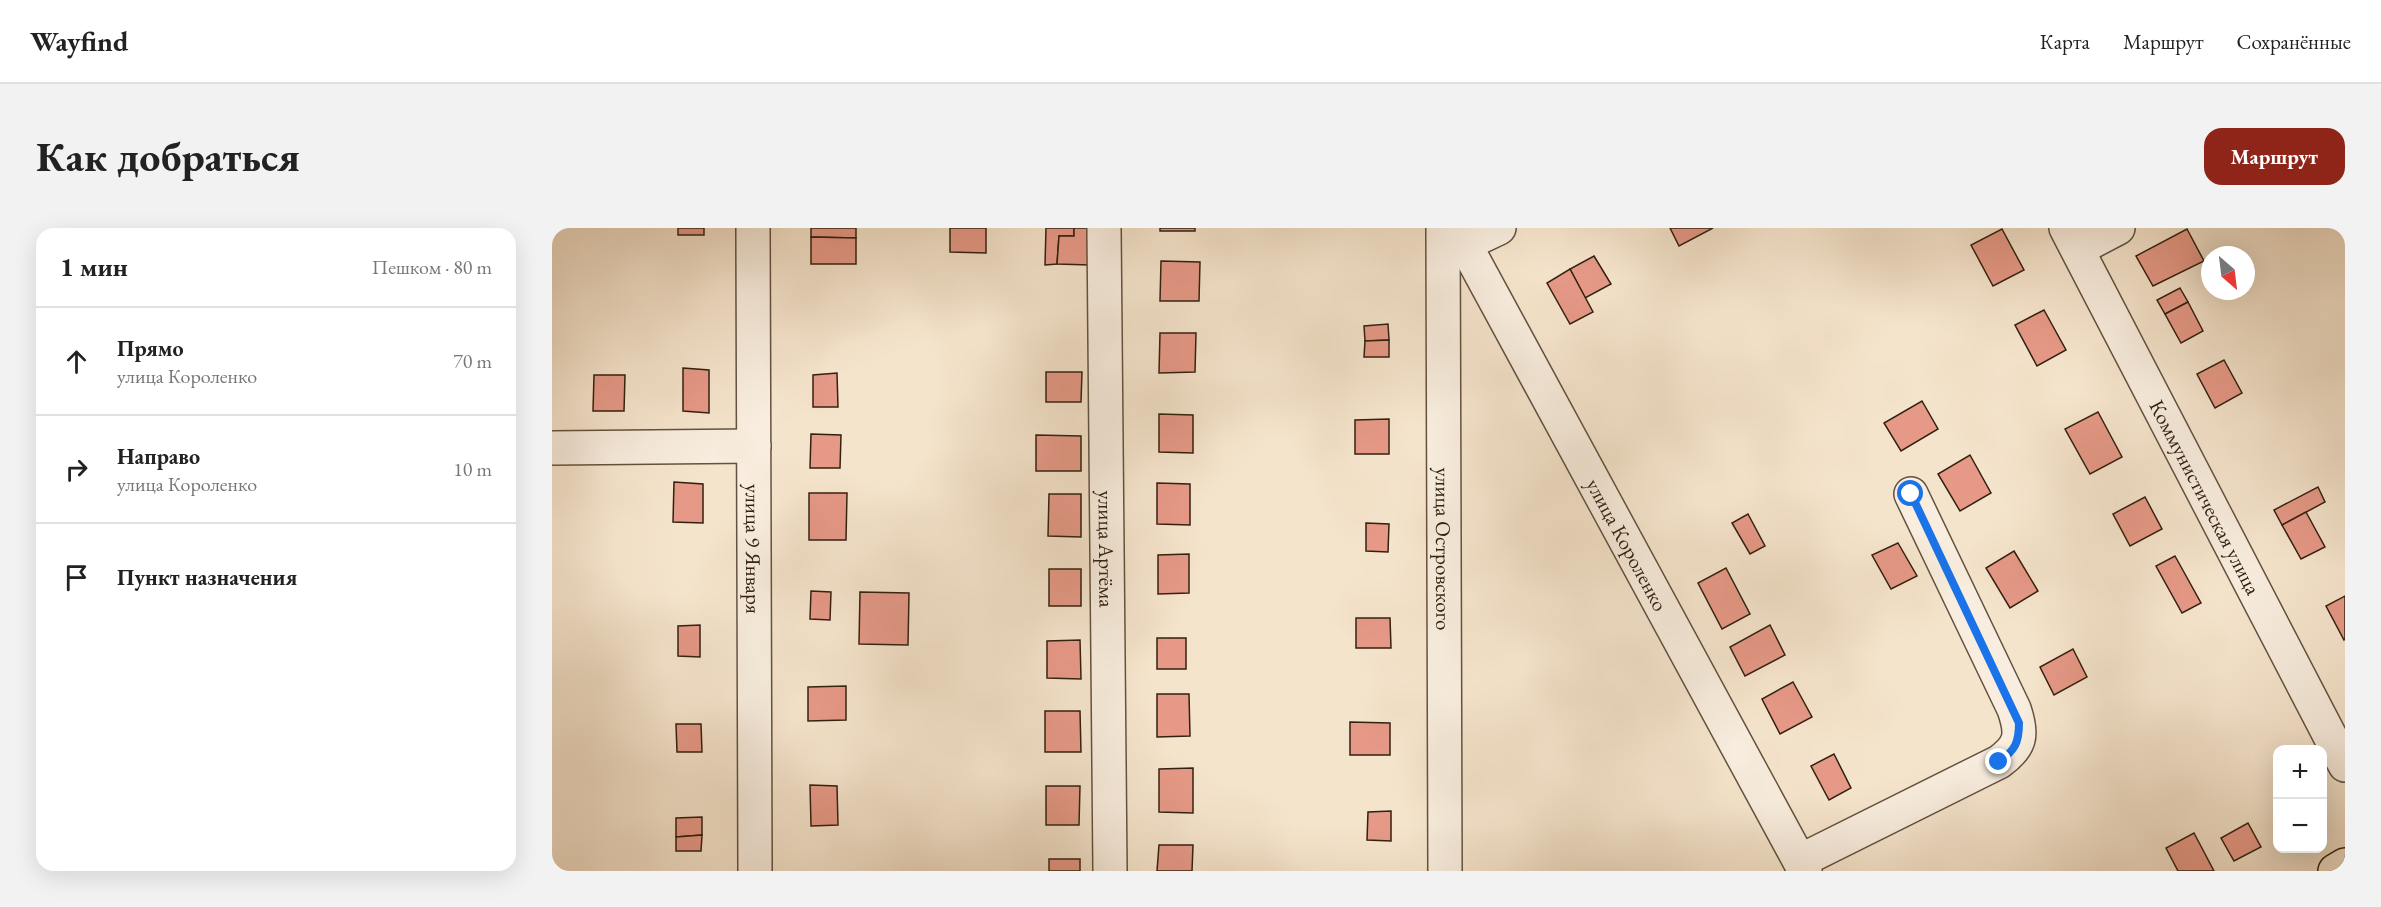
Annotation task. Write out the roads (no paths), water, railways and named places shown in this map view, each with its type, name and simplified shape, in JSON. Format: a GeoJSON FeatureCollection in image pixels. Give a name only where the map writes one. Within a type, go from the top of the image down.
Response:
{"type":"FeatureCollection","features":[{"type":"Feature","properties":{"kind":"main road"},"geometry":{"type":"LineString","coordinates":[[2335,871],[2345,866]]}},
{"type":"Feature","properties":{"kind":"street","name":"улица 9 Января"},"geometry":{"type":"LineString","coordinates":[[753,228],[755,871]]}},
{"type":"Feature","properties":{"kind":"street","name":"улица Артёма"},"geometry":{"type":"LineString","coordinates":[[1104,228],[1110,871]]}},
{"type":"Feature","properties":{"kind":"street"},"geometry":{"type":"LineString","coordinates":[[1454,233],[1499,228]]}},
{"type":"Feature","properties":{"kind":"street"},"geometry":{"type":"LineString","coordinates":[[2072,239],[2118,228]]}},
{"type":"Feature","properties":{"kind":"street","name":"улица Короленко"},"geometry":{"type":"LineString","coordinates":[[1454,233],[1802,866],[1999,762],[2014,751],[2019,740],[2019,723],[2014,709],[1911,494]]}},
{"type":"Feature","properties":{"kind":"street","name":"улица Островского"},"geometry":{"type":"LineString","coordinates":[[1445,871],[1454,233]]}},
{"type":"Feature","properties":{"kind":"street","name":"Коммунистическая улица"},"geometry":{"type":"LineString","coordinates":[[2072,239],[2345,765]]}},
{"type":"Feature","properties":{"kind":"street"},"geometry":{"type":"LineString","coordinates":[[552,448],[754,446]]}}]}
